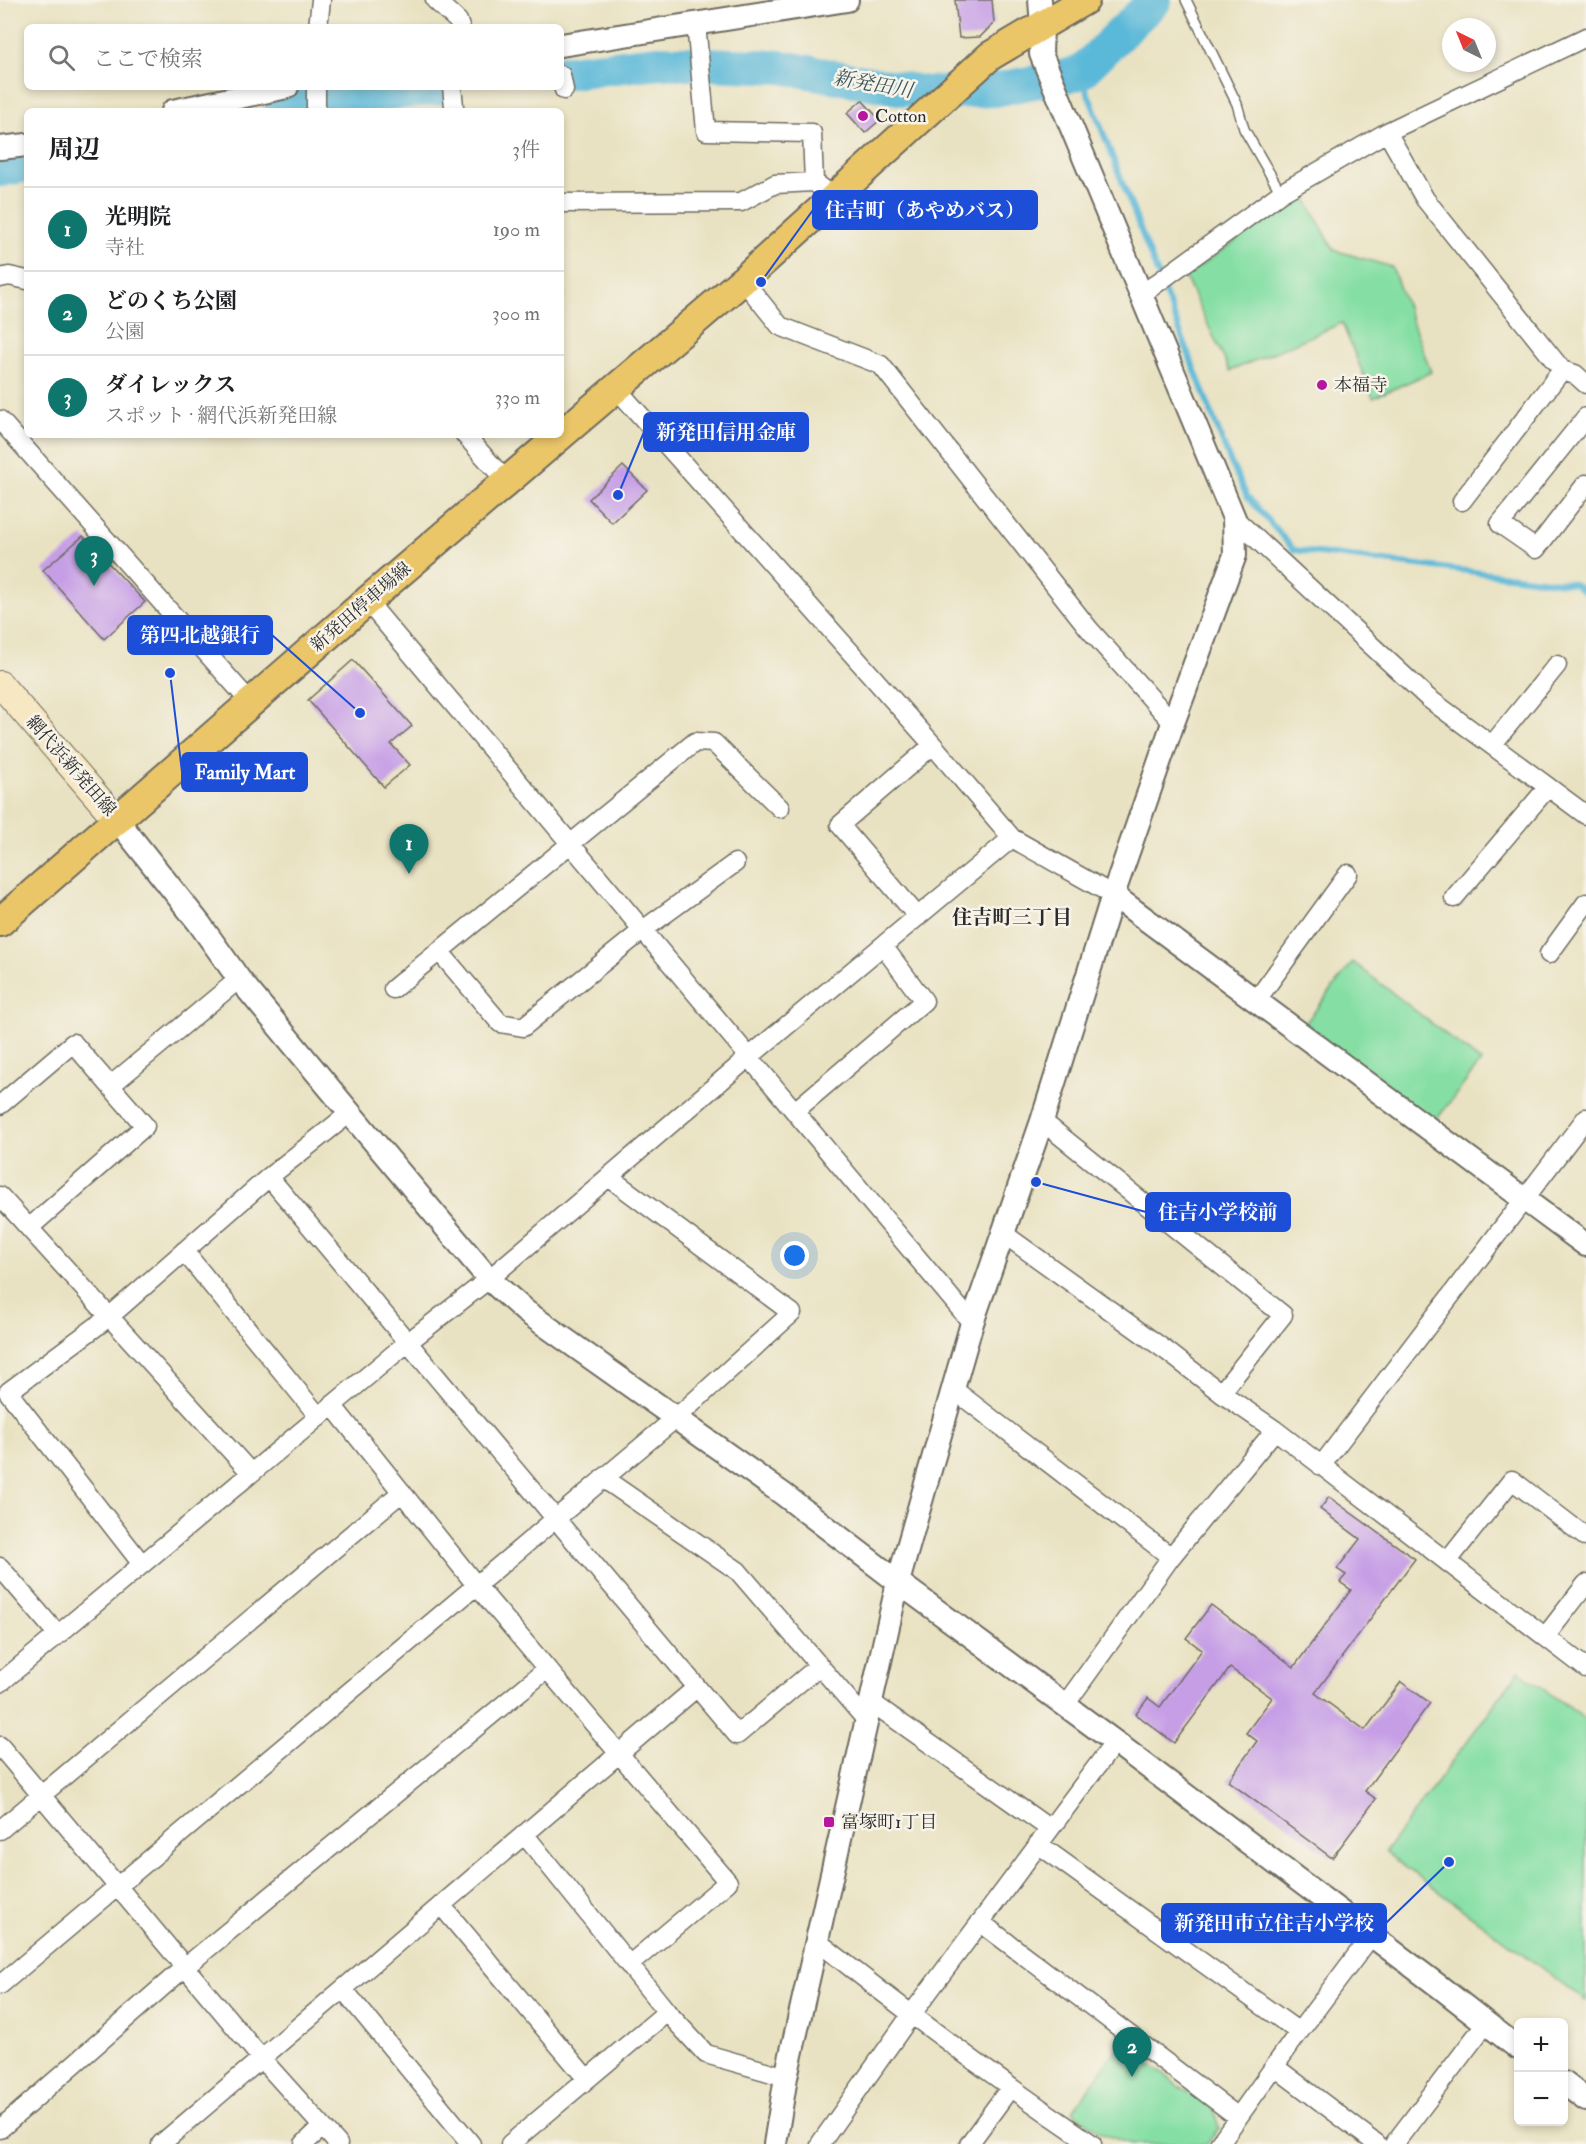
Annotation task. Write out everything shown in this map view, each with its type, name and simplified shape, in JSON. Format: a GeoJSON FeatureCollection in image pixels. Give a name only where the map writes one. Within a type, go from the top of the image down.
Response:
{"type":"FeatureCollection","features":[{"type":"Feature","properties":{"kind":"main road"},"geometry":{"type":"LineString","coordinates":[[1041,13],[1085,0]]}},
{"type":"Feature","properties":{"kind":"main road","name":"新発田停車場線"},"geometry":{"type":"LineString","coordinates":[[564,432],[743,280],[824,189],[919,120],[1041,13]]}},
{"type":"Feature","properties":{"kind":"main road","name":"新発田停車場線"},"geometry":{"type":"LineString","coordinates":[[0,922],[557,438]]}},
{"type":"Feature","properties":{"kind":"main road","name":"網代浜新発田線"},"geometry":{"type":"LineString","coordinates":[[0,684],[118,821]]}},
{"type":"Feature","properties":{"kind":"street"},"geometry":{"type":"LineString","coordinates":[[318,24],[321,0]]}},
{"type":"Feature","properties":{"kind":"street"},"geometry":{"type":"LineString","coordinates":[[435,0],[459,24]]}},
{"type":"Feature","properties":{"kind":"street"},"geometry":{"type":"LineString","coordinates":[[564,45],[696,23],[741,8],[847,0]]}},
{"type":"Feature","properties":{"kind":"street"},"geometry":{"type":"LineString","coordinates":[[775,2144],[786,2077],[898,1582],[972,1323],[1042,1121],[1113,895],[1235,555],[1234,518],[1041,54],[1041,13]]}},
{"type":"Feature","properties":{"kind":"street"},"geometry":{"type":"LineString","coordinates":[[564,203],[741,202],[775,184],[824,189],[812,133],[706,130],[696,23]]}},
{"type":"Feature","properties":{"kind":"street"},"geometry":{"type":"LineString","coordinates":[[1142,294],[1281,193],[1387,132],[1586,37]]}},
{"type":"Feature","properties":{"kind":"street"},"geometry":{"type":"LineString","coordinates":[[187,108],[273,90]]}},
{"type":"Feature","properties":{"kind":"street"},"geometry":{"type":"LineString","coordinates":[[452,90],[454,106]]}},
{"type":"Feature","properties":{"kind":"street"},"geometry":{"type":"LineString","coordinates":[[1387,132],[1425,199],[1577,372],[1462,501]]}},
{"type":"Feature","properties":{"kind":"street"},"geometry":{"type":"LineString","coordinates":[[0,148],[24,145]]}},
{"type":"Feature","properties":{"kind":"street"},"geometry":{"type":"LineString","coordinates":[[743,280],[780,326],[881,365],[1089,629],[1173,723]]}},
{"type":"Feature","properties":{"kind":"street"},"geometry":{"type":"LineString","coordinates":[[616,388],[933,745],[1012,838],[1113,895],[1586,1245]]}},
{"type":"Feature","properties":{"kind":"street"},"geometry":{"type":"LineString","coordinates":[[1586,417],[1500,524],[1536,549],[1586,484]]}},
{"type":"Feature","properties":{"kind":"street"},"geometry":{"type":"LineString","coordinates":[[0,420],[251,703]]}},
{"type":"Feature","properties":{"kind":"street"},"geometry":{"type":"LineString","coordinates":[[468,438],[506,482]]}},
{"type":"Feature","properties":{"kind":"street"},"geometry":{"type":"LineString","coordinates":[[1234,518],[1428,698],[1586,815]]}},
{"type":"Feature","properties":{"kind":"street"},"geometry":{"type":"LineString","coordinates":[[367,601],[972,1323]]}},
{"type":"Feature","properties":{"kind":"street"},"geometry":{"type":"LineString","coordinates":[[1492,746],[1557,665]]}},
{"type":"Feature","properties":{"kind":"street"},"geometry":{"type":"LineString","coordinates":[[393,989],[695,742],[714,743],[780,808]]}},
{"type":"Feature","properties":{"kind":"street"},"geometry":{"type":"LineString","coordinates":[[918,917],[840,825],[933,745]]}},
{"type":"Feature","properties":{"kind":"street"},"geometry":{"type":"LineString","coordinates":[[1454,898],[1548,787]]}},
{"type":"Feature","properties":{"kind":"street"},"geometry":{"type":"LineString","coordinates":[[118,821],[199,923],[239,980],[489,1279],[525,1311],[783,1494],[1514,2045]]}},
{"type":"Feature","properties":{"kind":"street"},"geometry":{"type":"LineString","coordinates":[[0,1683],[407,1342],[489,1279],[610,1178],[749,1057],[1012,838]]}},
{"type":"Feature","properties":{"kind":"street"},"geometry":{"type":"LineString","coordinates":[[439,951],[500,1023],[523,1027],[643,930],[735,863]]}},
{"type":"Feature","properties":{"kind":"street"},"geometry":{"type":"LineString","coordinates":[[1256,1001],[1348,874]]}},
{"type":"Feature","properties":{"kind":"street"},"geometry":{"type":"LineString","coordinates":[[1549,954],[1586,903]]}},
{"type":"Feature","properties":{"kind":"street"},"geometry":{"type":"LineString","coordinates":[[795,1111],[924,1001],[883,946]]}},
{"type":"Feature","properties":{"kind":"street"},"geometry":{"type":"LineString","coordinates":[[110,1086],[239,980]]}},
{"type":"Feature","properties":{"kind":"street"},"geometry":{"type":"LineString","coordinates":[[0,1105],[73,1043],[145,1126],[29,1228]]}},
{"type":"Feature","properties":{"kind":"street"},"geometry":{"type":"LineString","coordinates":[[142,1564],[8,1392],[109,1317],[269,1177],[350,1113]]}},
{"type":"Feature","properties":{"kind":"street"},"geometry":{"type":"LineString","coordinates":[[1321,1466],[1586,1118]]}},
{"type":"Feature","properties":{"kind":"street"},"geometry":{"type":"LineString","coordinates":[[1042,1121],[1283,1315],[1221,1393]]}},
{"type":"Feature","properties":{"kind":"street"},"geometry":{"type":"LineString","coordinates":[[269,1177],[737,1735],[819,1666]]}},
{"type":"Feature","properties":{"kind":"street"},"geometry":{"type":"LineString","coordinates":[[0,1985],[676,1417],[792,1313],[610,1178]]}},
{"type":"Feature","properties":{"kind":"street"},"geometry":{"type":"LineString","coordinates":[[0,1196],[251,1473]]}},
{"type":"Feature","properties":{"kind":"street"},"geometry":{"type":"LineString","coordinates":[[1004,1234],[1275,1430],[1586,1668]]}},
{"type":"Feature","properties":{"kind":"street"},"geometry":{"type":"LineString","coordinates":[[184,1251],[326,1411],[402,1492],[476,1585],[728,1882],[629,1965]]}},
{"type":"Feature","properties":{"kind":"street"},"geometry":{"type":"LineString","coordinates":[[953,1389],[1171,1557]]}},
{"type":"Feature","properties":{"kind":"street"},"geometry":{"type":"LineString","coordinates":[[1065,1705],[1171,1557],[1275,1430]]}},
{"type":"Feature","properties":{"kind":"street"},"geometry":{"type":"LineString","coordinates":[[603,1478],[738,1571],[819,1666],[869,1712],[1050,1829]]}},
{"type":"Feature","properties":{"kind":"street"},"geometry":{"type":"LineString","coordinates":[[1447,1562],[1512,1480],[1586,1537]]}},
{"type":"Feature","properties":{"kind":"street"},"geometry":{"type":"LineString","coordinates":[[0,1830],[402,1492]]}},
{"type":"Feature","properties":{"kind":"street"},"geometry":{"type":"LineString","coordinates":[[0,1567],[58,1635]]}},
{"type":"Feature","properties":{"kind":"street"},"geometry":{"type":"LineString","coordinates":[[1545,1637],[1586,1584]]}},
{"type":"Feature","properties":{"kind":"street"},"geometry":{"type":"LineString","coordinates":[[0,2129],[185,1968],[547,1669]]}},
{"type":"Feature","properties":{"kind":"street"},"geometry":{"type":"LineString","coordinates":[[161,2144],[696,1688]]}},
{"type":"Feature","properties":{"kind":"street"},"geometry":{"type":"LineString","coordinates":[[820,2144],[910,2015],[1115,1742]]}},
{"type":"Feature","properties":{"kind":"street"},"geometry":{"type":"LineString","coordinates":[[0,1746],[261,2058],[338,2144]]}},
{"type":"Feature","properties":{"kind":"street"},"geometry":{"type":"LineString","coordinates":[[524,1834],[667,2012],[706,2054],[786,2077]]}},
{"type":"Feature","properties":{"kind":"street"},"geometry":{"type":"LineString","coordinates":[[1038,1844],[1299,2032]]}},
{"type":"Feature","properties":{"kind":"street"},"geometry":{"type":"LineString","coordinates":[[441,1905],[587,2079]]}},
{"type":"Feature","properties":{"kind":"street"},"geometry":{"type":"LineString","coordinates":[[980,1922],[1238,2117]]}},
{"type":"Feature","properties":{"kind":"street"},"geometry":{"type":"LineString","coordinates":[[1219,2144],[1371,1936]]}},
{"type":"Feature","properties":{"kind":"street"},"geometry":{"type":"LineString","coordinates":[[817,1941],[910,2015],[1092,2144]]}},
{"type":"Feature","properties":{"kind":"street"},"geometry":{"type":"LineString","coordinates":[[343,1989],[471,2144]]}},
{"type":"Feature","properties":{"kind":"street"},"geometry":{"type":"LineString","coordinates":[[510,2144],[667,2012]]}},
{"type":"Feature","properties":{"kind":"street"},"geometry":{"type":"LineString","coordinates":[[1394,2144],[1486,2023]]}},
{"type":"Feature","properties":{"kind":"street"},"geometry":{"type":"LineString","coordinates":[[1275,2067],[1377,2144]]}},
{"type":"Feature","properties":{"kind":"street"},"geometry":{"type":"LineString","coordinates":[[1568,2087],[1586,2100]]}},
{"type":"Feature","properties":{"kind":"street"},"geometry":{"type":"LineString","coordinates":[[969,2144],[1010,2088]]}},
{"type":"Feature","properties":{"kind":"street"},"geometry":{"type":"LineString","coordinates":[[304,2144],[322,2127]]}},
{"type":"Feature","properties":{"kind":"lane"},"geometry":{"type":"LineString","coordinates":[[1186,0],[1238,104],[1244,129],[1281,193]]}},
{"type":"Feature","properties":{"kind":"green space"},"geometry":{"type":"Polygon","coordinates":[[[1303,193],[1334,250],[1392,267],[1431,372],[1373,398],[1342,323],[1230,371],[1185,277],[1303,193]]]}},
{"type":"Feature","properties":{"kind":"green space"},"geometry":{"type":"Polygon","coordinates":[[[1353,962],[1481,1062],[1433,1124],[1304,1025],[1353,962]]]}},
{"type":"Feature","properties":{"kind":"green space"},"geometry":{"type":"Polygon","coordinates":[[[1519,1671],[1586,1720],[1586,2001],[1385,1852],[1519,1671]]]}},
{"type":"Feature","properties":{"kind":"green space"},"geometry":{"type":"Polygon","coordinates":[[[1120,2044],[1214,2110],[1219,2128],[1207,2144],[1131,2144],[1100,2133],[1073,2111],[1120,2044]]]}},
{"type":"Feature","properties":{"kind":"building"},"geometry":{"type":"Polygon","coordinates":[[[955,0],[992,0],[994,23],[980,37],[959,38],[955,0]]]}},
{"type":"Feature","properties":{"kind":"building","name":"Cotton"},"geometry":{"type":"Polygon","coordinates":[[[862,100],[880,120],[865,133],[847,113],[862,100]]]}},
{"type":"Feature","properties":{"kind":"building"},"geometry":{"type":"Polygon","coordinates":[[[623,466],[647,490],[612,523],[589,499],[623,466]]]}},
{"type":"Feature","properties":{"kind":"building"},"geometry":{"type":"Polygon","coordinates":[[[83,536],[145,602],[104,639],[43,570],[83,536]]]}},
{"type":"Feature","properties":{"kind":"building"},"geometry":{"type":"Polygon","coordinates":[[[353,660],[412,726],[391,744],[410,765],[384,787],[308,700],[353,660]]]}},
{"type":"Feature","properties":{"kind":"building"},"geometry":{"type":"Polygon","coordinates":[[[1329,1497],[1415,1559],[1315,1693],[1365,1730],[1401,1682],[1430,1703],[1365,1791],[1376,1799],[1332,1858],[1228,1781],[1257,1741],[1246,1733],[1272,1698],[1230,1668],[1174,1743],[1136,1714],[1148,1698],[1160,1707],[1202,1650],[1186,1638],[1211,1605],[1294,1667],[1351,1590],[1340,1582],[1346,1575],[1337,1569],[1360,1539],[1320,1509],[1329,1497]]]}},
{"type":"Feature","properties":{"kind":"waterway","name":"新発田川"},"geometry":{"type":"LineString","coordinates":[[564,73],[658,62],[781,67],[926,93],[994,90],[1080,73],[1155,0]]}},
{"type":"Feature","properties":{"kind":"waterway"},"geometry":{"type":"LineString","coordinates":[[1080,73],[1230,461],[1247,496],[1294,550],[1574,584],[1586,593]]}},
{"type":"Feature","properties":{"kind":"waterway","name":"新発田川"},"geometry":{"type":"LineString","coordinates":[[295,108],[332,100],[417,90]]}},
{"type":"Feature","properties":{"kind":"waterway","name":"新発田川"},"geometry":{"type":"LineString","coordinates":[[0,170],[24,166]]}},
{"type":"Feature","properties":{"kind":"place","name":"Cotton"},"geometry":{"type":"Point","coordinates":[863,116]}},
{"type":"Feature","properties":{"kind":"place","name":"住吉町（あやめバス）"},"geometry":{"type":"Point","coordinates":[761,282]}},
{"type":"Feature","properties":{"kind":"place","name":"本福寺"},"geometry":{"type":"Point","coordinates":[1322,385]}},
{"type":"Feature","properties":{"kind":"place","name":"新発田信用金庫"},"geometry":{"type":"Point","coordinates":[618,495]}},
{"type":"Feature","properties":{"kind":"place","name":"ダイレックス"},"geometry":{"type":"Point","coordinates":[94,586]}},
{"type":"Feature","properties":{"kind":"place","name":"Family Mart"},"geometry":{"type":"Point","coordinates":[170,673]}},
{"type":"Feature","properties":{"kind":"place","name":"第四北越銀行"},"geometry":{"type":"Point","coordinates":[360,713]}},
{"type":"Feature","properties":{"kind":"place","name":"光明院"},"geometry":{"type":"Point","coordinates":[409,874]}},
{"type":"Feature","properties":{"kind":"place","name":"住吉小学校前"},"geometry":{"type":"Point","coordinates":[1036,1182]}},
{"type":"Feature","properties":{"kind":"place","name":"富塚町1丁目"},"geometry":{"type":"Point","coordinates":[829,1822]}},
{"type":"Feature","properties":{"kind":"place","name":"新発田市立住吉小学校"},"geometry":{"type":"Point","coordinates":[1449,1862]}},
{"type":"Feature","properties":{"kind":"place","name":"どのくち公園"},"geometry":{"type":"Point","coordinates":[1132,2077]}},
{"type":"Feature","properties":{"kind":"district","name":"住吉町三丁目"},"geometry":{"type":"Point","coordinates":[1012,917]}}]}
